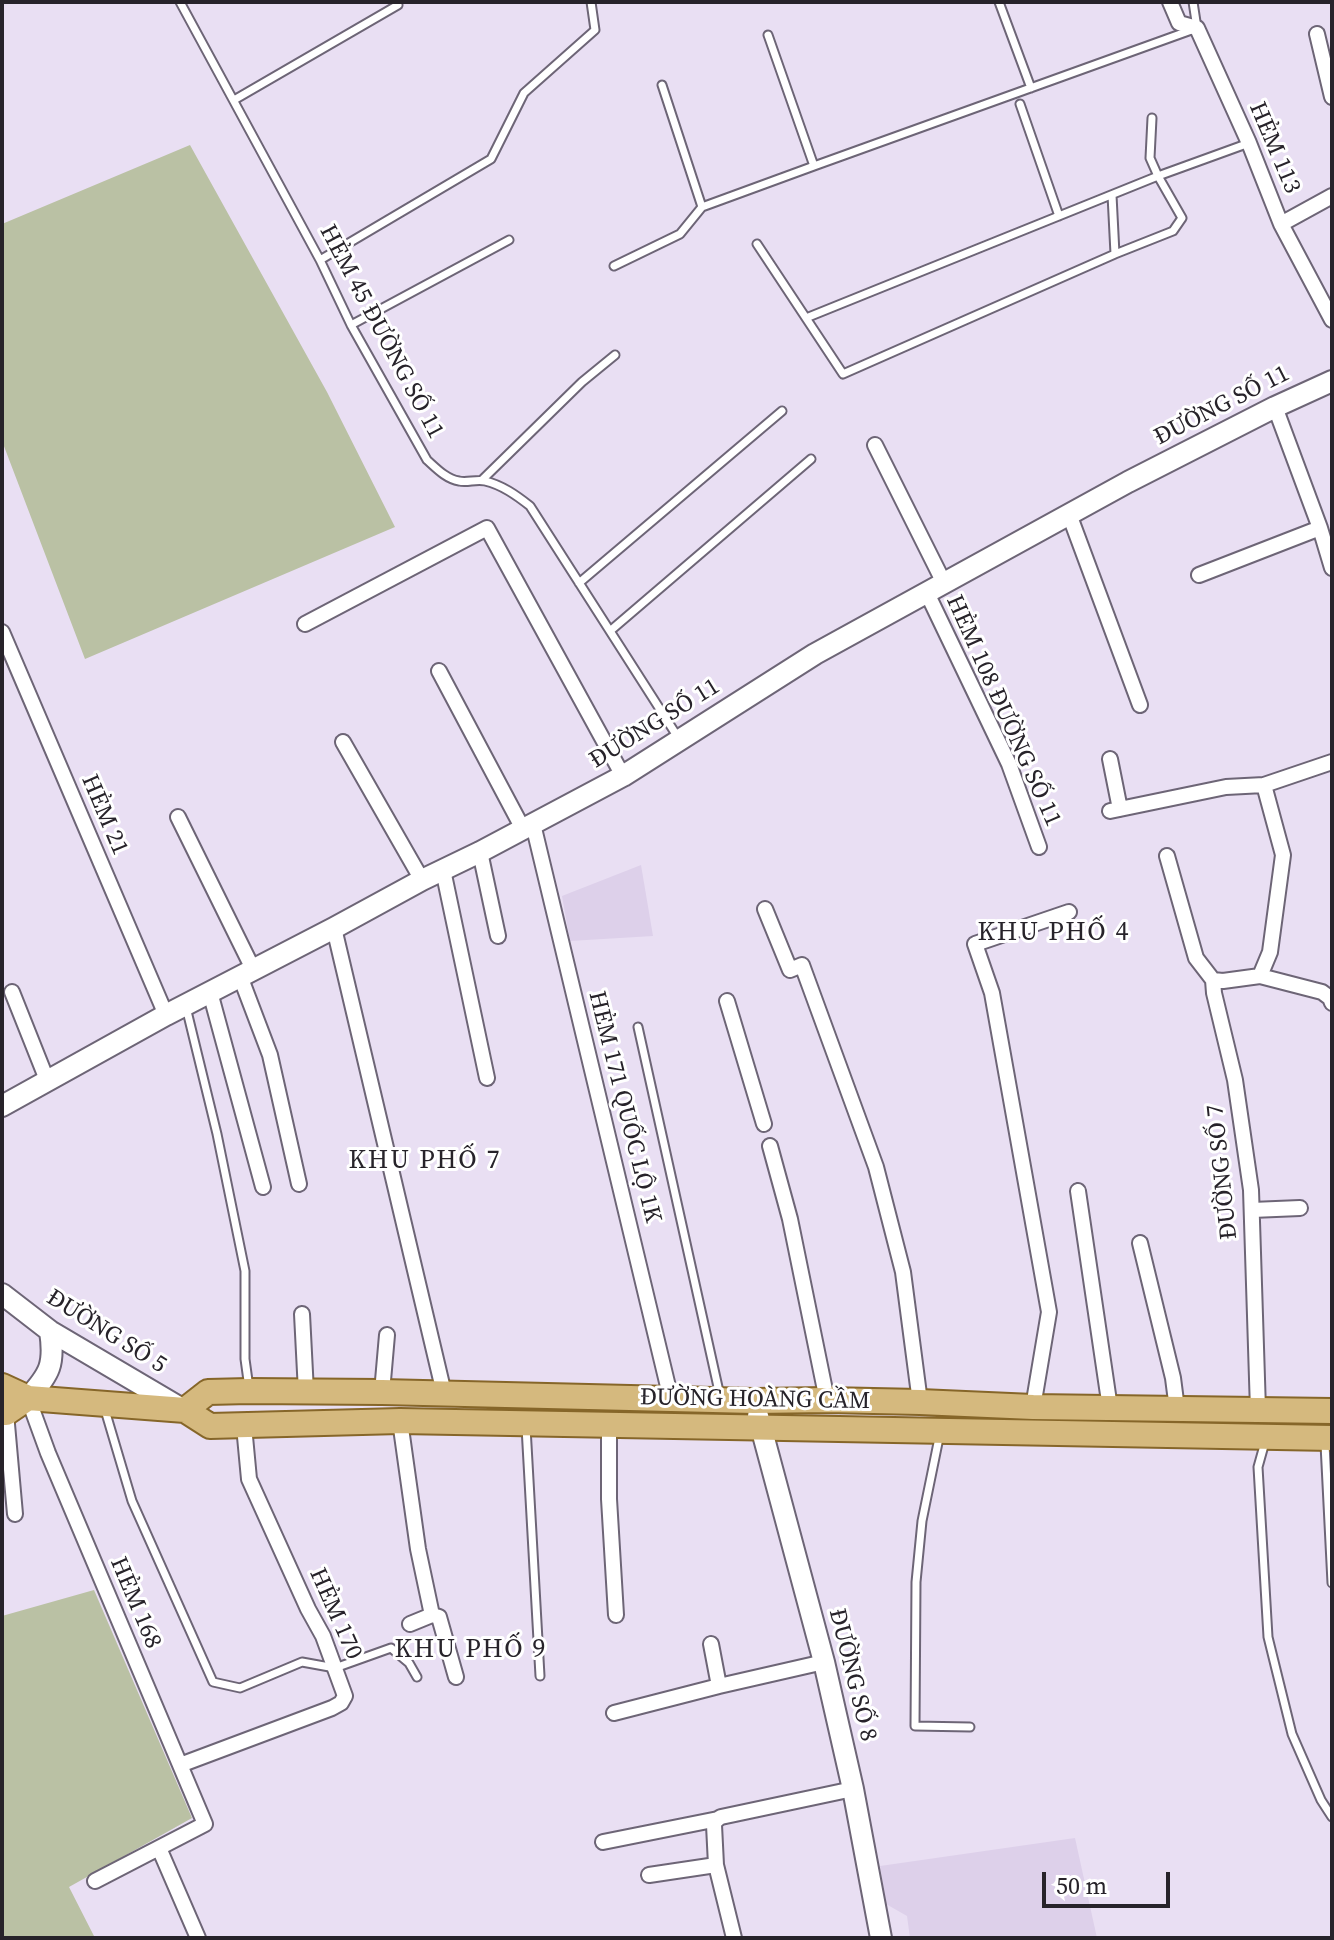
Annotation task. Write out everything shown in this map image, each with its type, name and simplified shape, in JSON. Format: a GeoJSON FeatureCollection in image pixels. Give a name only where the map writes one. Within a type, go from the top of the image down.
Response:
{"type":"FeatureCollection","features":[{"type":"Feature","properties":{"kind":"main road","name":"ĐƯỜNG SỐ 11"},"geometry":{"type":"LineString","coordinates":[[2,1106],[166,1015],[623,776],[815,654],[1069,514],[1275,407],[1332,381]]}},
{"type":"Feature","properties":{"kind":"main road","name":"ĐƯỜNG SỐ 5"},"geometry":{"type":"LineString","coordinates":[[2,1294],[50,1331],[185,1410]]}},
{"type":"Feature","properties":{"kind":"main road"},"geometry":{"type":"LineString","coordinates":[[4,1413],[28,1398],[51,1369],[53,1351],[50,1331]]}},
{"type":"Feature","properties":{"kind":"main road","name":"ĐƯỜNG HOÀNG CẦM"},"geometry":{"type":"LineString","coordinates":[[2,1386],[28,1398],[185,1410],[210,1426],[400,1421],[1328,1438]]}},
{"type":"Feature","properties":{"kind":"main road","name":"ĐƯỜNG HOÀNG CẦM"},"geometry":{"type":"LineString","coordinates":[[185,1410],[208,1392],[249,1391],[1332,1411]]}},
{"type":"Feature","properties":{"kind":"main road","name":"ĐƯỜNG SỐ 8"},"geometry":{"type":"LineString","coordinates":[[754,1401],[824,1662],[853,1789],[881,1938]]}},
{"type":"Feature","properties":{"kind":"street","name":"HẺM 113"},"geometry":{"type":"LineString","coordinates":[[1170,2],[1179,23],[1197,28],[1249,143],[1281,224],[1332,320]]}},
{"type":"Feature","properties":{"kind":"street"},"geometry":{"type":"LineString","coordinates":[[1317,34],[1332,97]]}},
{"type":"Feature","properties":{"kind":"street"},"geometry":{"type":"LineString","coordinates":[[1281,224],[1332,196]]}},
{"type":"Feature","properties":{"kind":"street"},"geometry":{"type":"LineString","coordinates":[[1275,407],[1332,568]]}},
{"type":"Feature","properties":{"kind":"street","name":"HẺM 108 ĐƯỜNG SỐ 11"},"geometry":{"type":"LineString","coordinates":[[875,445],[1009,764],[1039,847]]}},
{"type":"Feature","properties":{"kind":"street"},"geometry":{"type":"LineString","coordinates":[[1069,514],[1140,705]]}},
{"type":"Feature","properties":{"kind":"street"},"geometry":{"type":"LineString","coordinates":[[305,624],[487,528],[623,776]]}},
{"type":"Feature","properties":{"kind":"street"},"geometry":{"type":"LineString","coordinates":[[1199,575],[1320,528]]}},
{"type":"Feature","properties":{"kind":"street","name":"HẺM 21"},"geometry":{"type":"LineString","coordinates":[[4,641],[166,1015]]}},
{"type":"Feature","properties":{"kind":"street","name":"HẺM 171 QUỐC LỘ 1K"},"geometry":{"type":"LineString","coordinates":[[439,671],[528,827],[671,1399]]}},
{"type":"Feature","properties":{"kind":"street"},"geometry":{"type":"LineString","coordinates":[[343,742],[422,880]]}},
{"type":"Feature","properties":{"kind":"street"},"geometry":{"type":"LineString","coordinates":[[1110,759],[1115,810],[1226,787],[1264,785],[1332,762]]}},
{"type":"Feature","properties":{"kind":"street"},"geometry":{"type":"LineString","coordinates":[[1260,976],[1270,952],[1283,855],[1264,785]]}},
{"type":"Feature","properties":{"kind":"street"},"geometry":{"type":"LineString","coordinates":[[178,817],[247,972],[270,1055],[299,1184]]}},
{"type":"Feature","properties":{"kind":"street"},"geometry":{"type":"LineString","coordinates":[[480,852],[498,936]]}},
{"type":"Feature","properties":{"kind":"street"},"geometry":{"type":"LineString","coordinates":[[1167,856],[1196,958],[1213,980],[1260,976],[1322,992],[1332,1003]]}},
{"type":"Feature","properties":{"kind":"street"},"geometry":{"type":"LineString","coordinates":[[443,870],[487,1078]]}},
{"type":"Feature","properties":{"kind":"street"},"geometry":{"type":"LineString","coordinates":[[765,909],[790,970],[802,965],[876,1167],[903,1272],[920,1402]]}},
{"type":"Feature","properties":{"kind":"street"},"geometry":{"type":"LineString","coordinates":[[1033,1407],[1049,1312],[992,993],[975,944],[1069,912]]}},
{"type":"Feature","properties":{"kind":"street"},"geometry":{"type":"LineString","coordinates":[[334,928],[444,1393]]}},
{"type":"Feature","properties":{"kind":"street","name":"ĐƯỜNG SỐ 7"},"geometry":{"type":"LineString","coordinates":[[1213,980],[1235,1080],[1251,1190],[1258,1410]]}},
{"type":"Feature","properties":{"kind":"street"},"geometry":{"type":"LineString","coordinates":[[12,992],[47,1080]]}},
{"type":"Feature","properties":{"kind":"street"},"geometry":{"type":"LineString","coordinates":[[210,992],[263,1187]]}},
{"type":"Feature","properties":{"kind":"street"},"geometry":{"type":"LineString","coordinates":[[727,1001],[764,1124]]}},
{"type":"Feature","properties":{"kind":"street"},"geometry":{"type":"LineString","coordinates":[[770,1146],[790,1219],[827,1400]]}},
{"type":"Feature","properties":{"kind":"street"},"geometry":{"type":"LineString","coordinates":[[1078,1191],[1110,1408]]}},
{"type":"Feature","properties":{"kind":"street"},"geometry":{"type":"LineString","coordinates":[[1252,1210],[1300,1208]]}},
{"type":"Feature","properties":{"kind":"street"},"geometry":{"type":"LineString","coordinates":[[1140,1243],[1173,1378],[1177,1409]]}},
{"type":"Feature","properties":{"kind":"street"},"geometry":{"type":"LineString","coordinates":[[302,1314],[306,1392]]}},
{"type":"Feature","properties":{"kind":"street"},"geometry":{"type":"LineString","coordinates":[[382,1392],[387,1335]]}},
{"type":"Feature","properties":{"kind":"street","name":"HẺM 168"},"geometry":{"type":"LineString","coordinates":[[28,1398],[48,1453],[205,1824],[159,1848]]}},
{"type":"Feature","properties":{"kind":"street"},"geometry":{"type":"LineString","coordinates":[[4,1413],[15,1514]]}},
{"type":"Feature","properties":{"kind":"street"},"geometry":{"type":"LineString","coordinates":[[400,1421],[418,1549],[432,1615]]}},
{"type":"Feature","properties":{"kind":"street"},"geometry":{"type":"LineString","coordinates":[[609,1425],[609,1499],[616,1615]]}},
{"type":"Feature","properties":{"kind":"street","name":"HẺM 170"},"geometry":{"type":"LineString","coordinates":[[180,1765],[332,1708],[341,1703],[345,1696],[323,1636],[249,1479],[244,1426]]}},
{"type":"Feature","properties":{"kind":"street"},"geometry":{"type":"LineString","coordinates":[[410,1624],[432,1615],[439,1617],[456,1677]]}},
{"type":"Feature","properties":{"kind":"street"},"geometry":{"type":"LineString","coordinates":[[711,1644],[719,1686]]}},
{"type":"Feature","properties":{"kind":"street"},"geometry":{"type":"LineString","coordinates":[[614,1713],[824,1662]]}},
{"type":"Feature","properties":{"kind":"street"},"geometry":{"type":"LineString","coordinates":[[603,1842],[853,1789]]}},
{"type":"Feature","properties":{"kind":"street"},"geometry":{"type":"LineString","coordinates":[[717,1820],[714,1825],[716,1865],[734,1938]]}},
{"type":"Feature","properties":{"kind":"street"},"geometry":{"type":"LineString","coordinates":[[95,1881],[159,1848],[198,1938]]}},
{"type":"Feature","properties":{"kind":"street"},"geometry":{"type":"LineString","coordinates":[[649,1875],[716,1865]]}},
{"type":"Feature","properties":{"kind":"lane","name":"HẺM 45 ĐƯỜNG SỐ 11"},"geometry":{"type":"LineString","coordinates":[[180,2],[320,260],[351,325],[427,460],[442,474],[458,481],[482,480],[501,486],[530,506],[680,740]]}},
{"type":"Feature","properties":{"kind":"lane"},"geometry":{"type":"LineString","coordinates":[[320,260],[491,159],[524,93],[595,30],[591,2]]}},
{"type":"Feature","properties":{"kind":"lane"},"geometry":{"type":"LineString","coordinates":[[999,2],[1031,88]]}},
{"type":"Feature","properties":{"kind":"lane"},"geometry":{"type":"LineString","coordinates":[[614,266],[680,234],[702,207],[1197,28],[1193,2]]}},
{"type":"Feature","properties":{"kind":"lane"},"geometry":{"type":"LineString","coordinates":[[234,100],[398,5]]}},
{"type":"Feature","properties":{"kind":"lane"},"geometry":{"type":"LineString","coordinates":[[768,35],[814,166]]}},
{"type":"Feature","properties":{"kind":"lane"},"geometry":{"type":"LineString","coordinates":[[662,85],[702,207]]}},
{"type":"Feature","properties":{"kind":"lane"},"geometry":{"type":"LineString","coordinates":[[1020,104],[1059,216]]}},
{"type":"Feature","properties":{"kind":"lane"},"geometry":{"type":"LineString","coordinates":[[757,244],[843,374],[1173,231],[1182,218],[1150,158],[1152,118]]}},
{"type":"Feature","properties":{"kind":"lane"},"geometry":{"type":"LineString","coordinates":[[806,318],[1158,176],[1249,143]]}},
{"type":"Feature","properties":{"kind":"lane"},"geometry":{"type":"LineString","coordinates":[[1112,195],[1115,254]]}},
{"type":"Feature","properties":{"kind":"lane"},"geometry":{"type":"LineString","coordinates":[[351,325],[509,240]]}},
{"type":"Feature","properties":{"kind":"lane"},"geometry":{"type":"LineString","coordinates":[[482,480],[582,382],[615,355]]}},
{"type":"Feature","properties":{"kind":"lane"},"geometry":{"type":"LineString","coordinates":[[579,583],[782,411]]}},
{"type":"Feature","properties":{"kind":"lane"},"geometry":{"type":"LineString","coordinates":[[610,631],[811,459]]}},
{"type":"Feature","properties":{"kind":"lane"},"geometry":{"type":"LineString","coordinates":[[185,1005],[217,1134],[245,1271],[245,1359],[249,1391]]}},
{"type":"Feature","properties":{"kind":"lane"},"geometry":{"type":"LineString","coordinates":[[638,1027],[721,1399]]}},
{"type":"Feature","properties":{"kind":"lane"},"geometry":{"type":"LineString","coordinates":[[103,1404],[132,1501],[213,1682],[240,1688],[302,1662],[335,1668],[391,1648],[409,1663],[417,1677]]}},
{"type":"Feature","properties":{"kind":"lane"},"geometry":{"type":"LineString","coordinates":[[525,1424],[540,1676]]}},
{"type":"Feature","properties":{"kind":"lane"},"geometry":{"type":"LineString","coordinates":[[940,1431],[922,1521],[916,1582],[915,1726],[970,1727]]}},
{"type":"Feature","properties":{"kind":"lane"},"geometry":{"type":"LineString","coordinates":[[1266,1436],[1258,1467],[1268,1637],[1292,1734],[1321,1800],[1332,1817]]}},
{"type":"Feature","properties":{"kind":"lane"},"geometry":{"type":"LineString","coordinates":[[1328,1438],[1332,1583]]}},
{"type":"Feature","properties":{"kind":"shaded area"},"geometry":{"type":"Polygon","coordinates":[[[641,865],[653,936],[570,941],[562,896],[641,865]]]}},
{"type":"Feature","properties":{"kind":"shaded area"},"geometry":{"type":"Polygon","coordinates":[[[1075,1838],[1097,1938],[910,1938],[907,1916],[886,1904],[880,1866],[1075,1838]]]}},
{"type":"Feature","properties":{"kind":"green space"},"geometry":{"type":"Polygon","coordinates":[[[190,145],[327,392],[395,527],[85,659],[2,441],[2,224],[190,145]]]}},
{"type":"Feature","properties":{"kind":"green space"},"geometry":{"type":"Polygon","coordinates":[[[94,1590],[192,1818],[69,1887],[95,1938],[2,1938],[2,1616],[94,1590]]]}},
{"type":"Feature","properties":{"kind":"district","name":"KHU PHỐ 4"},"geometry":{"type":"Point","coordinates":[1054,933]}},
{"type":"Feature","properties":{"kind":"district","name":"KHU PHỐ 7"},"geometry":{"type":"Point","coordinates":[425,1161]}},
{"type":"Feature","properties":{"kind":"district","name":"KHU PHỐ 9"},"geometry":{"type":"Point","coordinates":[471,1650]}}]}
